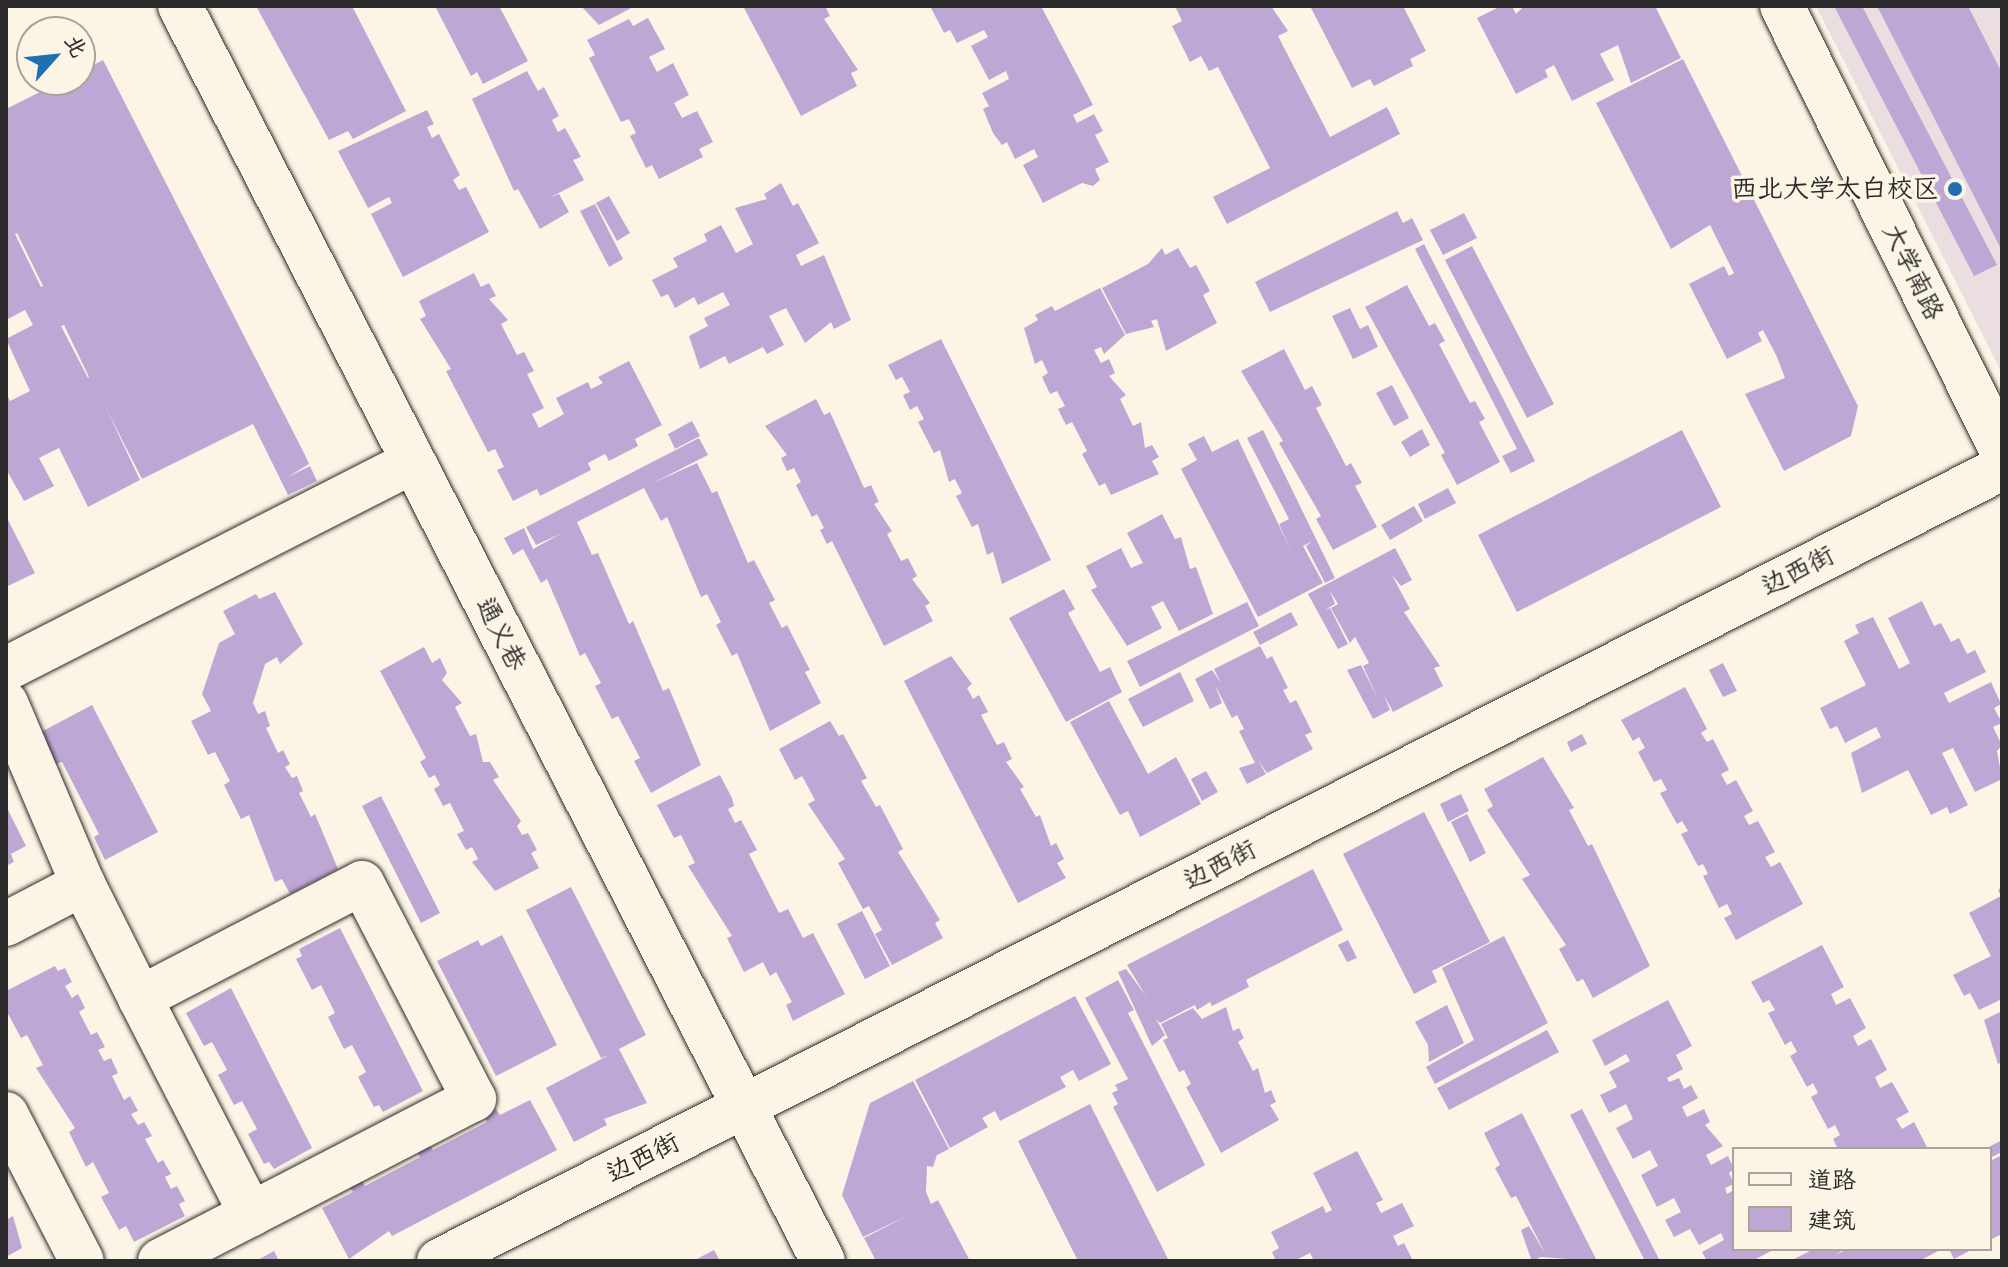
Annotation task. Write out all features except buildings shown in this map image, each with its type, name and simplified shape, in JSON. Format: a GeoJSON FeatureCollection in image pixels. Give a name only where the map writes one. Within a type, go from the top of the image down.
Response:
{"type":"FeatureCollection","features":[{"type":"Feature","properties":{"kind":"street","name":"通义巷"},"geometry":{"type":"LineString","coordinates":[[180,6],[823,1261]]}},
{"type":"Feature","properties":{"kind":"street","name":"大学南路"},"geometry":{"type":"LineString","coordinates":[[1782,6],[2002,451]]}},
{"type":"Feature","properties":{"kind":"street"},"geometry":{"type":"LineString","coordinates":[[6,669],[412,462]]}},
{"type":"Feature","properties":{"kind":"street","name":"边西街"},"geometry":{"type":"LineString","coordinates":[[439,1261],[2002,468]]}},
{"type":"Feature","properties":{"kind":"street"},"geometry":{"type":"LineString","coordinates":[[6,703],[83,884],[251,1214]]}},
{"type":"Feature","properties":{"kind":"street"},"geometry":{"type":"LineString","coordinates":[[140,998],[362,883],[474,1099],[160,1261]]}},
{"type":"Feature","properties":{"kind":"street"},"geometry":{"type":"LineString","coordinates":[[6,924],[83,884]]}},
{"type":"Feature","properties":{"kind":"street"},"geometry":{"type":"LineString","coordinates":[[6,1114],[82,1261]]}},
{"type":"Feature","properties":{"kind":"shaded area","name":"西北大学太白校区"},"geometry":{"type":"Polygon","coordinates":[[[1816,6],[2002,6],[2002,373],[1816,6]]]}},
{"type":"Feature","properties":{"kind":"place","name":"西北大学太白校区"},"geometry":{"type":"Point","coordinates":[1955,189]}}]}
